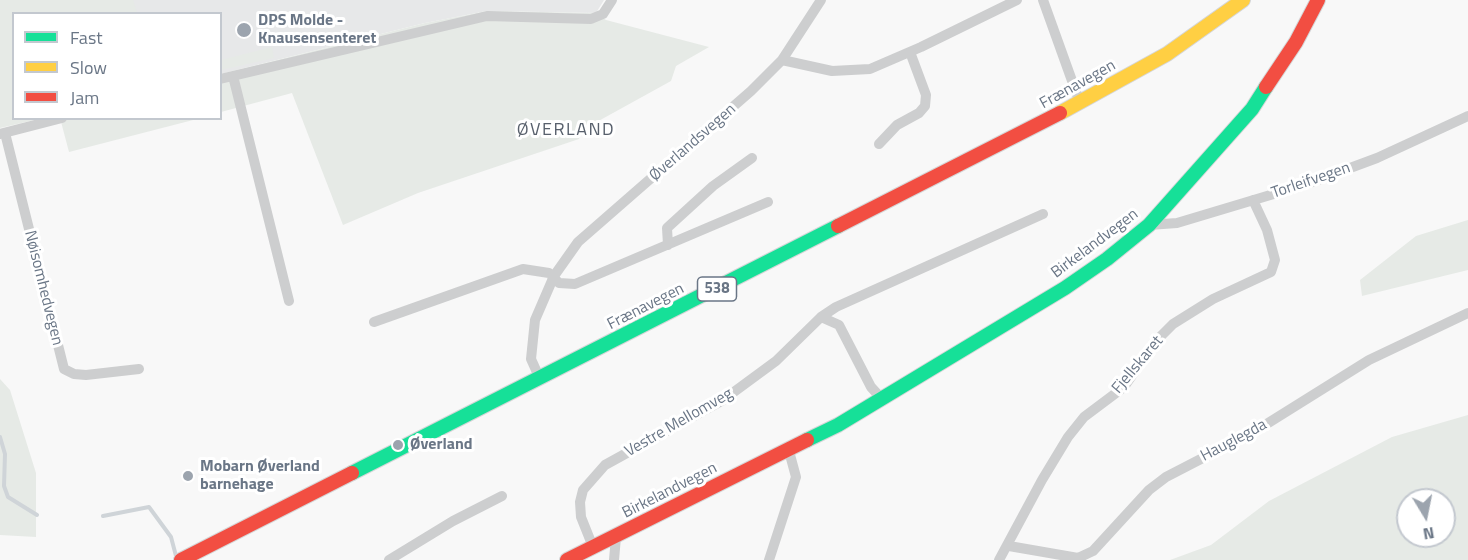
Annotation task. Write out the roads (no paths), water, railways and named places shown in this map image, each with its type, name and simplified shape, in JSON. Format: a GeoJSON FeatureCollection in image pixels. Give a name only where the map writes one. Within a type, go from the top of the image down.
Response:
{"type":"FeatureCollection","features":[{"type":"Feature","properties":{"kind":"main road","name":"Frænavegen"},"geometry":{"type":"LineString","coordinates":[[181,560],[1080,103],[1167,54],[1243,0]]}},
{"type":"Feature","properties":{"kind":"main road","name":"Birkelandvegen"},"geometry":{"type":"LineString","coordinates":[[567,560],[789,451],[882,399],[1065,288],[1107,259],[1149,225],[1252,109],[1296,42],[1318,0]]}},
{"type":"Feature","properties":{"kind":"street"},"geometry":{"type":"LineString","coordinates":[[222,79],[487,16],[591,19],[603,14],[612,0]]}},
{"type":"Feature","properties":{"kind":"street","name":"Øverlandsvegen"},"geometry":{"type":"LineString","coordinates":[[540,379],[531,359],[535,320],[554,276],[578,242],[688,149],[782,60],[821,0]]}},
{"type":"Feature","properties":{"kind":"street"},"geometry":{"type":"LineString","coordinates":[[782,60],[832,71],[870,69],[1017,0]]}},
{"type":"Feature","properties":{"kind":"street"},"geometry":{"type":"LineString","coordinates":[[1043,0],[1080,103]]}},
{"type":"Feature","properties":{"kind":"street"},"geometry":{"type":"LineString","coordinates":[[879,144],[897,125],[919,113],[925,106],[926,95],[910,52]]}},
{"type":"Feature","properties":{"kind":"street"},"geometry":{"type":"LineString","coordinates":[[233,76],[289,301]]}},
{"type":"Feature","properties":{"kind":"street","name":"Torleifvegen"},"geometry":{"type":"LineString","coordinates":[[1149,225],[1177,223],[1254,200],[1377,158],[1468,116]]}},
{"type":"Feature","properties":{"kind":"street","name":"Nøisomhedvegen"},"geometry":{"type":"LineString","coordinates":[[54,120],[2,133],[64,369],[74,374],[86,375],[139,369]]}},
{"type":"Feature","properties":{"kind":"street"},"geometry":{"type":"LineString","coordinates":[[668,245],[667,228],[712,186],[752,158]]}},
{"type":"Feature","properties":{"kind":"street","name":"Fjellskaret"},"geometry":{"type":"LineString","coordinates":[[999,560],[1009,546],[1041,480],[1068,436],[1084,417],[1124,387],[1157,340],[1173,324],[1213,298],[1271,272],[1275,260],[1267,230],[1254,200]]}},
{"type":"Feature","properties":{"kind":"street"},"geometry":{"type":"LineString","coordinates":[[374,322],[513,272],[532,269],[554,276],[559,283],[574,284],[768,202]]}},
{"type":"Feature","properties":{"kind":"street","name":"Vestre Mellomveg"},"geometry":{"type":"LineString","coordinates":[[593,547],[581,517],[580,502],[583,490],[605,465],[723,400],[776,361],[821,317],[847,302],[1043,214]]}},
{"type":"Feature","properties":{"kind":"street","name":"Hauglegda"},"geometry":{"type":"LineString","coordinates":[[1009,546],[1078,558],[1093,551],[1149,490],[1166,477],[1257,430],[1369,360],[1468,313]]}},
{"type":"Feature","properties":{"kind":"street"},"geometry":{"type":"LineString","coordinates":[[821,317],[839,325],[871,387],[882,399]]}},
{"type":"Feature","properties":{"kind":"street"},"geometry":{"type":"LineString","coordinates":[[769,560],[796,477],[789,451]]}},
{"type":"Feature","properties":{"kind":"street"},"geometry":{"type":"LineString","coordinates":[[388,560],[453,521],[502,496]]}},
{"type":"Feature","properties":{"kind":"street"},"geometry":{"type":"LineString","coordinates":[[614,560],[616,537]]}},
{"type":"Feature","properties":{"kind":"waterway"},"geometry":{"type":"LineString","coordinates":[[0,437],[5,454],[4,486],[8,497],[37,515]]}},
{"type":"Feature","properties":{"kind":"waterway"},"geometry":{"type":"LineString","coordinates":[[103,516],[149,507],[171,537],[176,556]]}},
{"type":"Feature","properties":{"kind":"place","name":"DPS Molde - Knausensenteret"},"geometry":{"type":"Point","coordinates":[244,30]}},
{"type":"Feature","properties":{"kind":"place","name":"Øverland"},"geometry":{"type":"Point","coordinates":[398,445]}},
{"type":"Feature","properties":{"kind":"place","name":"Mobarn Øverland barnehage"},"geometry":{"type":"Point","coordinates":[188,476]}},
{"type":"Feature","properties":{"kind":"district","name":"ØVERLAND"},"geometry":{"type":"Point","coordinates":[566,131]}}]}
